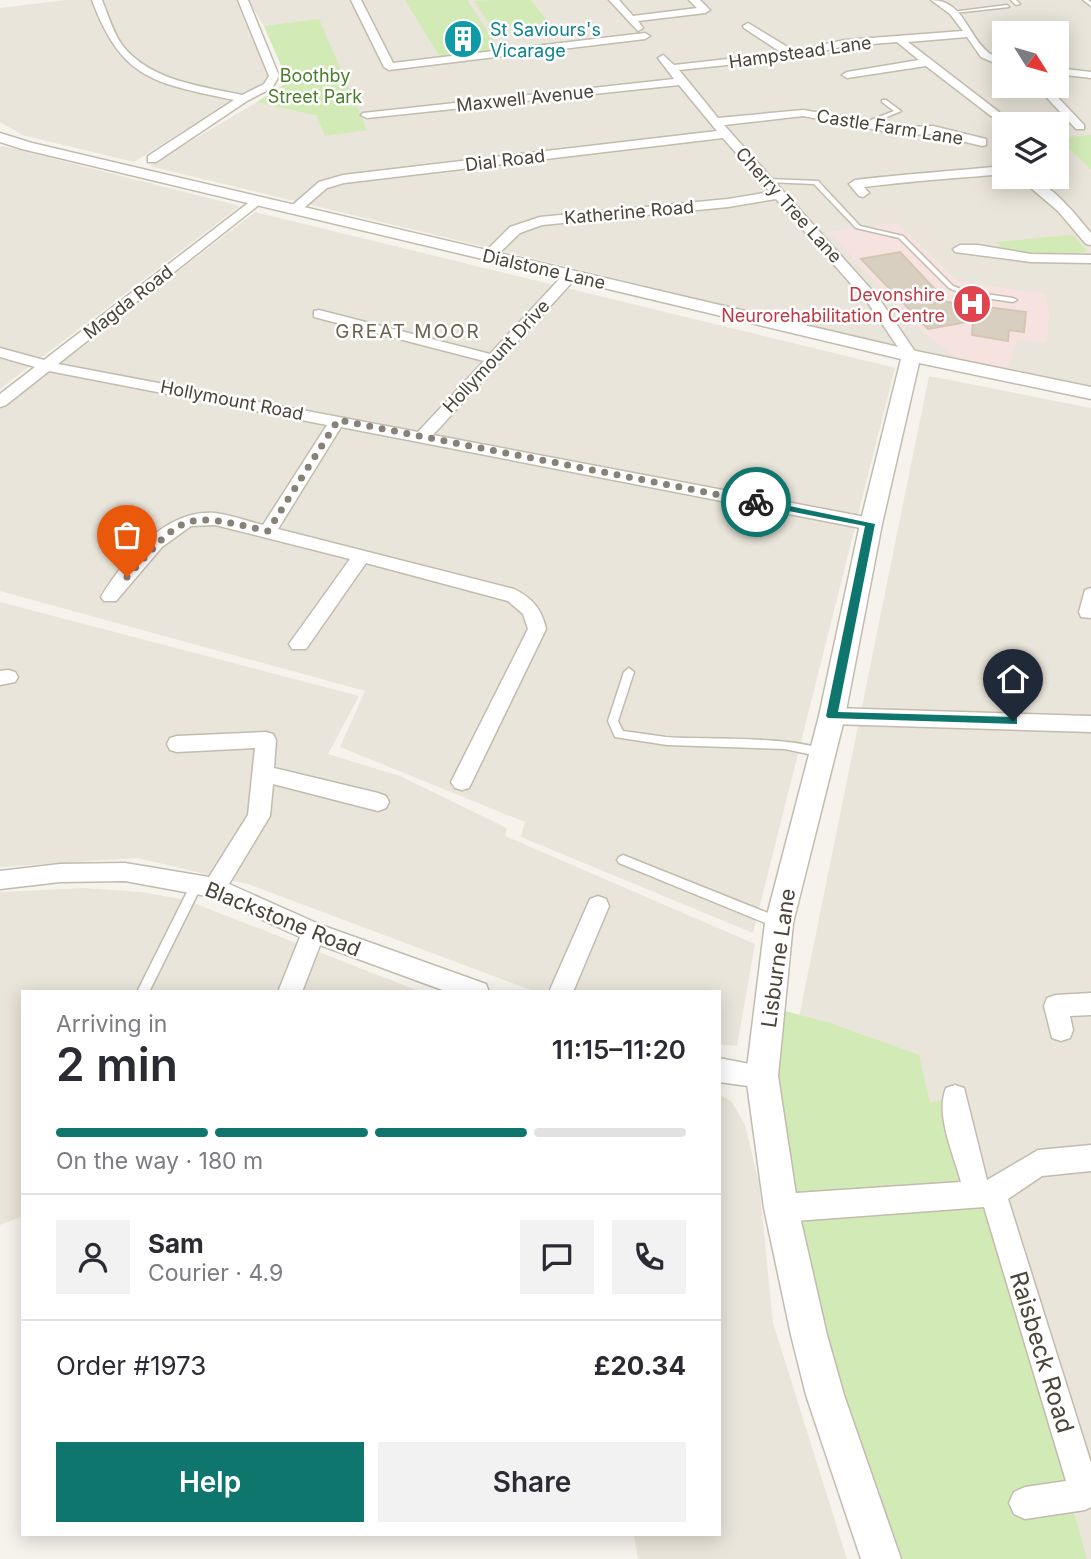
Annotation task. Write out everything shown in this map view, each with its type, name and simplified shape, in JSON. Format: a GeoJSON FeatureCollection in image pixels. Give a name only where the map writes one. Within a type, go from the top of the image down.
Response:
{"type":"FeatureCollection","features":[{"type":"Feature","properties":{"kind":"street"},"geometry":{"type":"LineString","coordinates":[[96,0],[119,48],[132,61],[150,73],[182,85],[243,99]]}},
{"type":"Feature","properties":{"kind":"street"},"geometry":{"type":"LineString","coordinates":[[152,159],[243,99],[268,86],[274,76],[243,0]]}},
{"type":"Feature","properties":{"kind":"street"},"geometry":{"type":"LineString","coordinates":[[356,0],[389,67],[647,39],[614,0]]}},
{"type":"Feature","properties":{"kind":"street"},"geometry":{"type":"LineString","coordinates":[[630,19],[705,10],[694,0]]}},
{"type":"Feature","properties":{"kind":"street"},"geometry":{"type":"LineString","coordinates":[[936,0],[954,12],[985,55],[992,58]]}},
{"type":"Feature","properties":{"kind":"street"},"geometry":{"type":"LineString","coordinates":[[748,26],[792,55]]}},
{"type":"Feature","properties":{"kind":"street","name":"Hampstead Lane"},"geometry":{"type":"LineString","coordinates":[[668,63],[792,55],[845,43],[969,34]]}},
{"type":"Feature","properties":{"kind":"street"},"geometry":{"type":"LineString","coordinates":[[901,40],[992,112]]}},
{"type":"Feature","properties":{"kind":"street"},"geometry":{"type":"LineString","coordinates":[[847,75],[928,62]]}},
{"type":"Feature","properties":{"kind":"street","name":"Cherry Tree Lane"},"geometry":{"type":"LineString","coordinates":[[668,63],[725,134],[873,300],[911,356]]}},
{"type":"Feature","properties":{"kind":"street"},"geometry":{"type":"LineString","coordinates":[[1069,72],[1091,75]]}},
{"type":"Feature","properties":{"kind":"street","name":"Maxwell Avenue"},"geometry":{"type":"LineString","coordinates":[[367,115],[682,82]]}},
{"type":"Feature","properties":{"kind":"street"},"geometry":{"type":"LineString","coordinates":[[1054,98],[1079,122]]}},
{"type":"Feature","properties":{"kind":"street","name":"Castle Farm Lane"},"geometry":{"type":"LineString","coordinates":[[715,122],[803,113],[904,131],[933,130],[982,142]]}},
{"type":"Feature","properties":{"kind":"street","name":"Dial Road"},"geometry":{"type":"LineString","coordinates":[[294,209],[323,185],[343,178],[725,134]]}},
{"type":"Feature","properties":{"kind":"street","name":"Dialstone Lane"},"geometry":{"type":"LineString","coordinates":[[2,139],[911,356],[1091,393]]}},
{"type":"Feature","properties":{"kind":"street"},"geometry":{"type":"LineString","coordinates":[[863,193],[855,184],[925,175],[945,176],[992,171]]}},
{"type":"Feature","properties":{"kind":"street"},"geometry":{"type":"LineString","coordinates":[[1039,189],[1063,208],[1091,241]]}},
{"type":"Feature","properties":{"kind":"street","name":"Katherine Road"},"geometry":{"type":"LineString","coordinates":[[488,256],[515,230],[540,221],[728,203],[781,194]]}},
{"type":"Feature","properties":{"kind":"street","name":"Magda Road"},"geometry":{"type":"LineString","coordinates":[[0,402],[256,201]]}},
{"type":"Feature","properties":{"kind":"street"},"geometry":{"type":"LineString","coordinates":[[960,249],[985,250],[1031,258],[1091,259]]}},
{"type":"Feature","properties":{"kind":"street","name":"Hollymount Drive"},"geometry":{"type":"LineString","coordinates":[[422,437],[570,275]]}},
{"type":"Feature","properties":{"kind":"street"},"geometry":{"type":"LineString","coordinates":[[319,314],[493,359]]}},
{"type":"Feature","properties":{"kind":"street","name":"Hollymount Road"},"geometry":{"type":"LineString","coordinates":[[0,352],[47,366],[870,524]]}},
{"type":"Feature","properties":{"kind":"street","name":"Lisburne Lane"},"geometry":{"type":"LineString","coordinates":[[881,1559],[825,1395],[808,1335],[781,1208],[762,1076],[779,923],[832,716],[870,524],[911,356]]}},
{"type":"Feature","properties":{"kind":"street"},"geometry":{"type":"LineString","coordinates":[[268,531],[338,420]]}},
{"type":"Feature","properties":{"kind":"street"},"geometry":{"type":"LineString","coordinates":[[109,597],[162,538],[186,522],[215,519],[508,593],[530,607],[537,629],[483,756],[461,782]]}},
{"type":"Feature","properties":{"kind":"street"},"geometry":{"type":"LineString","coordinates":[[299,644],[362,556]]}},
{"type":"Feature","properties":{"kind":"street"},"geometry":{"type":"LineString","coordinates":[[832,716],[1091,724]]}},
{"type":"Feature","properties":{"kind":"street"},"geometry":{"type":"LineString","coordinates":[[177,744],[266,740],[259,816],[206,886]]}},
{"type":"Feature","properties":{"kind":"street"},"geometry":{"type":"LineString","coordinates":[[263,773],[378,802]]}},
{"type":"Feature","properties":{"kind":"street","name":"Blackstone Road"},"geometry":{"type":"LineString","coordinates":[[0,880],[60,873],[125,872],[206,886],[313,932],[472,990]]}},
{"type":"Feature","properties":{"kind":"street"},"geometry":{"type":"LineString","coordinates":[[562,990],[598,906]]}},
{"type":"Feature","properties":{"kind":"street"},"geometry":{"type":"LineString","coordinates":[[291,990],[313,932]]}},
{"type":"Feature","properties":{"kind":"street"},"geometry":{"type":"LineString","coordinates":[[1061,1030],[1056,1006],[1091,1004]]}},
{"type":"Feature","properties":{"kind":"street"},"geometry":{"type":"LineString","coordinates":[[721,1070],[762,1076]]}},
{"type":"Feature","properties":{"kind":"street"},"geometry":{"type":"LineString","coordinates":[[955,1097],[958,1124],[986,1194]]}},
{"type":"Feature","properties":{"kind":"street"},"geometry":{"type":"LineString","coordinates":[[781,1208],[986,1194],[1038,1163],[1091,1158]]}},
{"type":"Feature","properties":{"kind":"street","name":"Raisbeck Road"},"geometry":{"type":"LineString","coordinates":[[986,1194],[1085,1494],[1025,1503]]}},
{"type":"Feature","properties":{"kind":"lane"},"geometry":{"type":"LineString","coordinates":[[1084,0],[1091,5]]}},
{"type":"Feature","properties":{"kind":"lane"},"geometry":{"type":"LineString","coordinates":[[954,12],[1007,6]]}},
{"type":"Feature","properties":{"kind":"lane"},"geometry":{"type":"LineString","coordinates":[[868,123],[898,111],[884,101]]}},
{"type":"Feature","properties":{"kind":"lane"},"geometry":{"type":"LineString","coordinates":[[769,181],[816,182],[858,227],[901,237],[951,287],[964,293],[1013,300]]}},
{"type":"Feature","properties":{"kind":"lane"},"geometry":{"type":"LineString","coordinates":[[629,672],[613,721],[619,734],[667,741],[785,745],[822,753]]}},
{"type":"Feature","properties":{"kind":"lane"},"geometry":{"type":"LineString","coordinates":[[623,860],[779,923]]}},
{"type":"Feature","properties":{"kind":"lane"},"geometry":{"type":"LineString","coordinates":[[144,990],[206,886]]}},
{"type":"Feature","properties":{"kind":"shaded area"},"geometry":{"type":"Polygon","coordinates":[[[67,0],[239,0],[270,76],[269,82],[228,103],[134,162],[22,135],[0,122],[0,8],[67,0]]]}},
{"type":"Feature","properties":{"kind":"shaded area"},"geometry":{"type":"Polygon","coordinates":[[[248,0],[1091,0],[1091,387],[1024,376],[149,166],[257,102],[317,116],[319,20],[264,26],[248,0]]]}},
{"type":"Feature","properties":{"kind":"shaded area"},"geometry":{"type":"Polygon","coordinates":[[[0,147],[240,206],[0,389],[0,147]]]}},
{"type":"Feature","properties":{"kind":"shaded area"},"geometry":{"type":"Polygon","coordinates":[[[255,212],[895,368],[753,933],[521,837],[525,822],[340,747],[365,691],[0,591],[0,409],[255,212]]]}},
{"type":"Feature","properties":{"kind":"shaded area","name":"Devonshire Neurorehabilitation Centre"},"geometry":{"type":"Polygon","coordinates":[[[897,223],[957,281],[1046,294],[1049,314],[1047,343],[1017,340],[1008,367],[959,359],[926,334],[828,232],[897,223]]]}},
{"type":"Feature","properties":{"kind":"shaded area"},"geometry":{"type":"Polygon","coordinates":[[[929,376],[1091,408],[1091,1559],[922,1559],[799,1017],[929,376]]]}},
{"type":"Feature","properties":{"kind":"shaded area"},"geometry":{"type":"Polygon","coordinates":[[[0,602],[359,696],[328,754],[400,776],[507,828],[505,836],[755,944],[737,1046],[721,1044],[721,990],[531,990],[251,885],[138,858],[0,867],[0,602]]]}},
{"type":"Feature","properties":{"kind":"shaded area"},"geometry":{"type":"Polygon","coordinates":[[[84,888],[142,892],[186,900],[416,990],[21,990],[21,1217],[0,1225],[0,892],[84,888]]]}},
{"type":"Feature","properties":{"kind":"shaded area"},"geometry":{"type":"Polygon","coordinates":[[[721,1095],[732,1102],[745,1125],[759,1183],[773,1323],[847,1559],[638,1559],[634,1536],[721,1536],[721,1095]]]}},
{"type":"Feature","properties":{"kind":"green space"},"geometry":{"type":"Polygon","coordinates":[[[405,0],[467,0],[500,50],[440,57],[405,0]]]}},
{"type":"Feature","properties":{"kind":"green space"},"geometry":{"type":"Polygon","coordinates":[[[531,0],[549,23],[492,28],[474,1],[531,0]]]}},
{"type":"Feature","properties":{"kind":"green space","name":"Boothby Street Park"},"geometry":{"type":"Polygon","coordinates":[[[319,19],[367,130],[325,136],[317,116],[257,102],[283,85],[286,77],[264,26],[319,19]]]}},
{"type":"Feature","properties":{"kind":"green space"},"geometry":{"type":"Polygon","coordinates":[[[1091,135],[1091,169],[1069,149],[1069,137],[1091,135]]]}},
{"type":"Feature","properties":{"kind":"green space"},"geometry":{"type":"Polygon","coordinates":[[[1074,236],[1087,251],[1054,255],[1025,253],[1012,251],[997,242],[1074,236]]]}},
{"type":"Feature","properties":{"kind":"green space"},"geometry":{"type":"Polygon","coordinates":[[[770,1007],[830,1023],[919,1055],[930,1103],[955,1097],[958,1124],[993,1193],[1085,1494],[1070,1498],[1087,1559],[881,1559],[781,1208],[770,1007]]]}},
{"type":"Feature","properties":{"kind":"building"},"geometry":{"type":"Polygon","coordinates":[[[900,252],[947,302],[1026,312],[1024,332],[1009,330],[1008,341],[972,335],[973,321],[928,329],[861,259],[900,252]]]}},
{"type":"Feature","properties":{"kind":"way so far"},"geometry":{"type":"LineString","coordinates":[[127,577],[162,538],[186,522],[215,519],[268,531],[338,420],[756,502]]}},
{"type":"Feature","properties":{"kind":"place","name":"St Saviours's Vicarage"},"geometry":{"type":"Point","coordinates":[463,39]}},
{"type":"Feature","properties":{"kind":"place","name":"Devonshire Neurorehabilitation Centre"},"geometry":{"type":"Point","coordinates":[972,304]}},
{"type":"Feature","properties":{"kind":"district","name":"GREAT MOOR"},"geometry":{"type":"Point","coordinates":[408,331]}},
{"type":"Feature","properties":{"kind":"route"},"geometry":{"type":"LineString","coordinates":[[756,502],[870,524],[832,716],[1013,721]]}}]}
